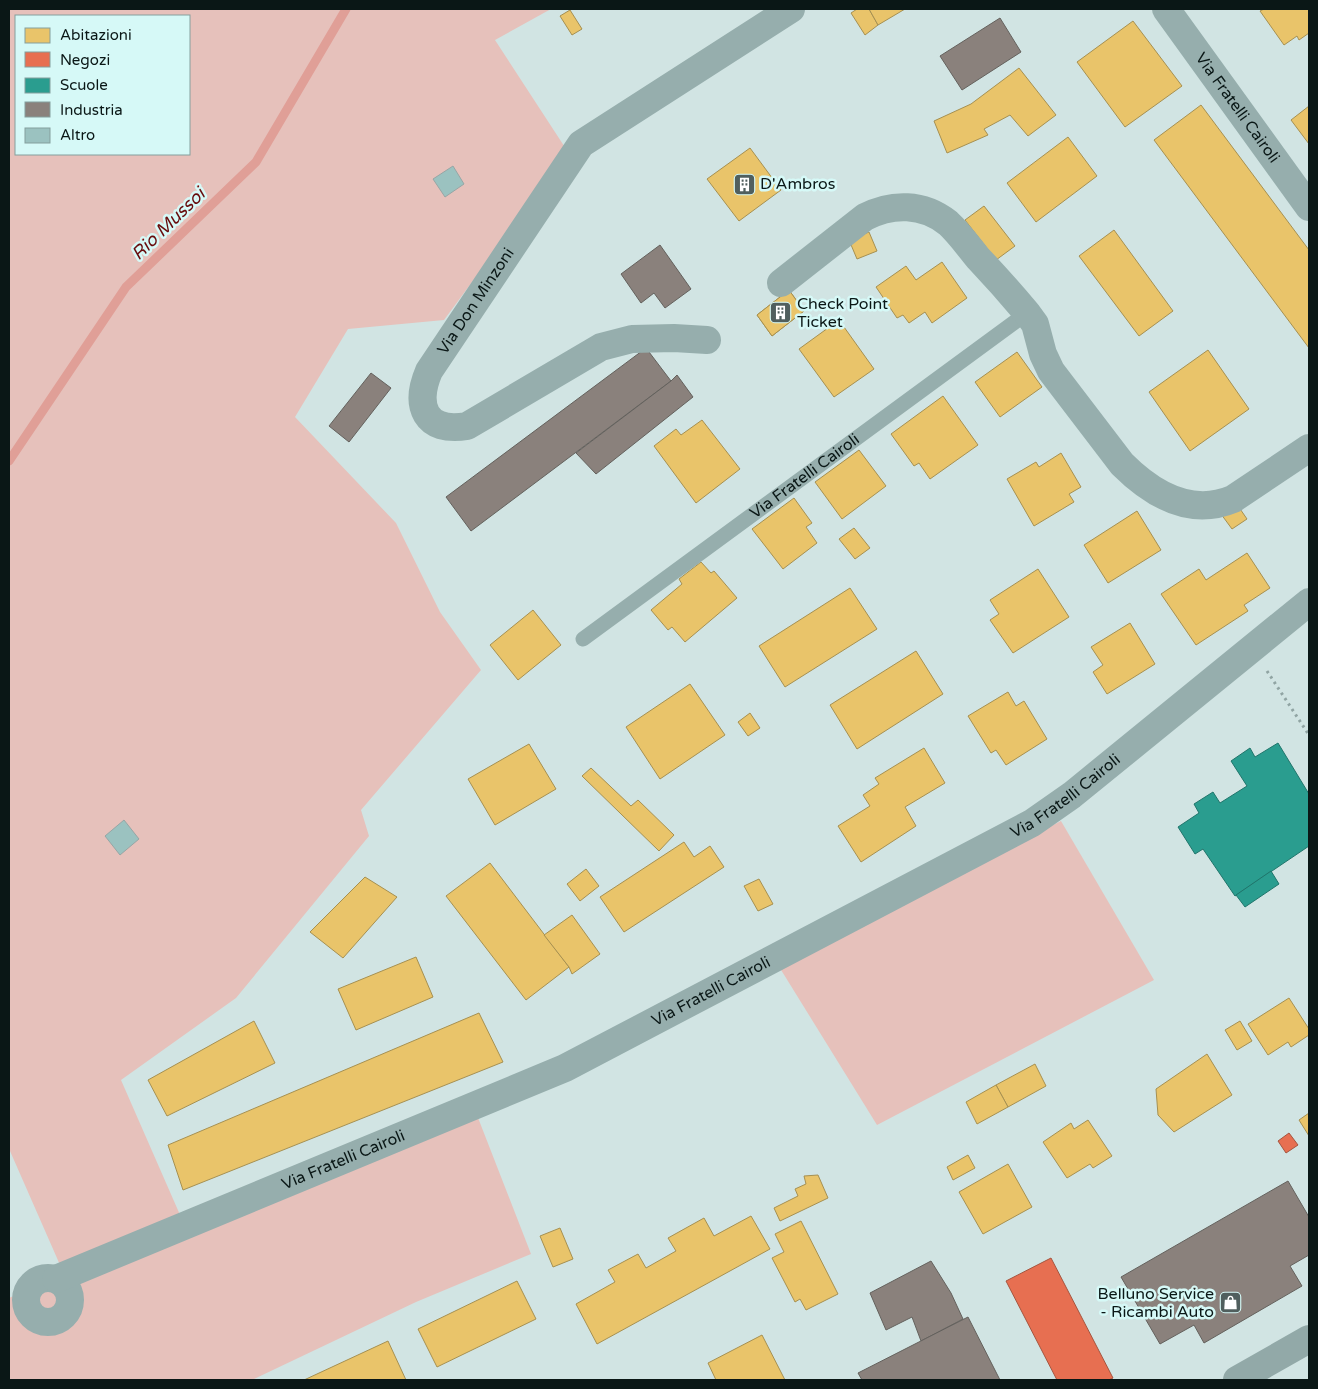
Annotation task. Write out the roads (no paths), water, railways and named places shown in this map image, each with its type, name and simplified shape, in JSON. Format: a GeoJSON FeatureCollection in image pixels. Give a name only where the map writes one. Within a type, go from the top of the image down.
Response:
{"type":"FeatureCollection","features":[{"type":"Feature","properties":{"kind":"main road"},"geometry":{"type":"LineString","coordinates":[[1237,1380],[1309,1339]]}},
{"type":"Feature","properties":{"kind":"street","name":"Via Don Minzoni"},"geometry":{"type":"LineString","coordinates":[[708,340],[674,338],[632,340],[601,347],[468,426],[455,428],[442,426],[432,421],[424,411],[421,398],[423,384],[429,371],[581,144],[791,9]]}},
{"type":"Feature","properties":{"kind":"street","name":"Via Fratelli Cairoli"},"geometry":{"type":"LineString","coordinates":[[1166,9],[1309,207]]}},
{"type":"Feature","properties":{"kind":"street"},"geometry":{"type":"LineString","coordinates":[[781,283],[865,217],[884,209],[912,207],[926,211],[949,224],[1036,324],[1043,354],[1052,371],[1112,451],[1135,476],[1173,500],[1199,505],[1223,503],[1233,499],[1309,448]]}},
{"type":"Feature","properties":{"kind":"street","name":"Via Fratelli Cairoli"},"geometry":{"type":"LineString","coordinates":[[56,1279],[565,1068],[1023,828],[1059,805],[1309,602]]}},
{"type":"Feature","properties":{"kind":"lane","name":"Via Fratelli Cairoli"},"geometry":{"type":"LineString","coordinates":[[583,639],[1027,313]]}},
{"type":"Feature","properties":{"kind":"waterway","name":"Rio Mussoi"},"geometry":{"type":"LineString","coordinates":[[9,461],[126,287],[256,162],[346,9]]}},
{"type":"Feature","properties":{"kind":"place","name":"D'Ambros"},"geometry":{"type":"Point","coordinates":[744,184]}},
{"type":"Feature","properties":{"kind":"place","name":"Check Point Ticket"},"geometry":{"type":"Point","coordinates":[781,313]}},
{"type":"Feature","properties":{"kind":"place","name":"Belluno Service - Ricambi Auto"},"geometry":{"type":"Point","coordinates":[1230,1303]}}]}
